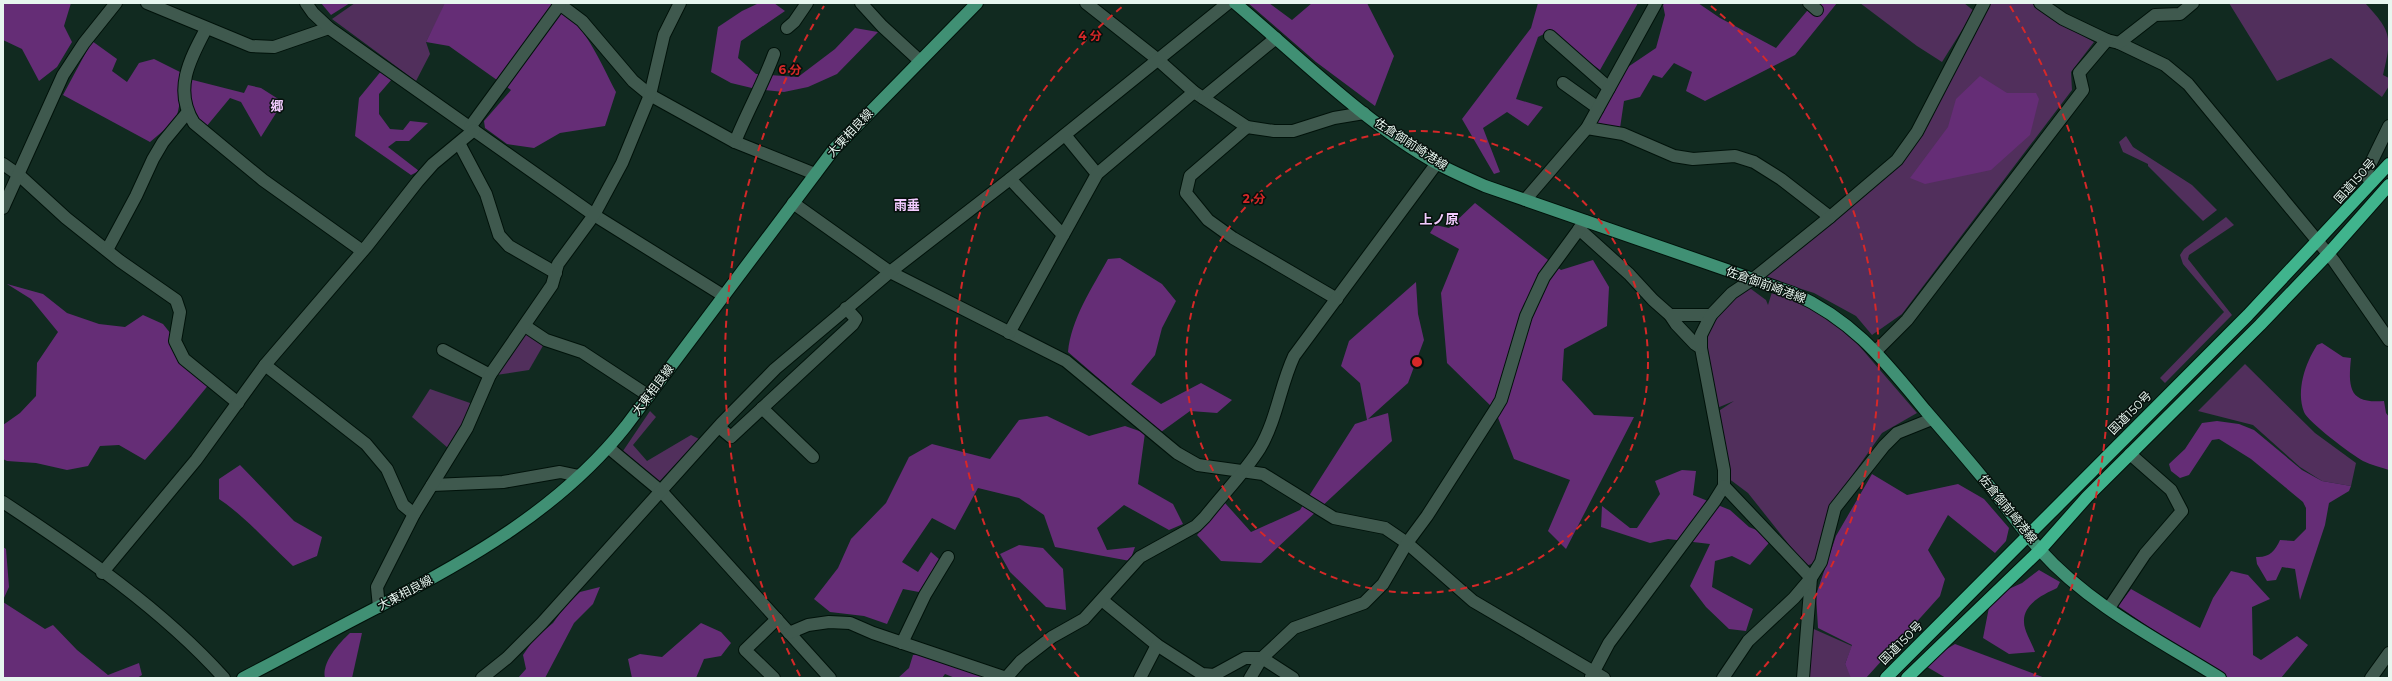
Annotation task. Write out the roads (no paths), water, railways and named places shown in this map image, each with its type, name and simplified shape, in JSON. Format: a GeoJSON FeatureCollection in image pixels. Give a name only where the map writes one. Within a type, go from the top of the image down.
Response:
{"type":"FeatureCollection","features":[{"type":"Feature","properties":{"kind":"highway","name":"国道150号"},"geometry":{"type":"LineString","coordinates":[[1886,678],[2318,242],[2389,164]]}},
{"type":"Feature","properties":{"kind":"highway"},"geometry":{"type":"LineString","coordinates":[[1907,678],[2040,550],[2087,497],[2328,254],[2387,190]]}},
{"type":"Feature","properties":{"kind":"main road","name":"大東相良線"},"geometry":{"type":"LineString","coordinates":[[243,678],[379,607],[485,548],[530,517],[579,476],[609,448],[834,149],[977,3]]}},
{"type":"Feature","properties":{"kind":"main road","name":"佐倉御前崎港線"},"geometry":{"type":"LineString","coordinates":[[1235,3],[1364,113],[1400,140],[1437,163],[1485,186],[1525,200],[1582,225],[1753,279],[1793,293],[1819,305],[1859,334],[1876,352],[2040,550],[2067,577],[2109,608],[2220,678]]}},
{"type":"Feature","properties":{"kind":"street"},"geometry":{"type":"LineString","coordinates":[[3,208],[63,75],[84,43],[116,3]]}},
{"type":"Feature","properties":{"kind":"street"},"geometry":{"type":"LineString","coordinates":[[147,3],[206,29],[251,46],[274,47],[329,28]]}},
{"type":"Feature","properties":{"kind":"street"},"geometry":{"type":"LineString","coordinates":[[306,3],[313,13],[329,28],[594,215],[724,296]]}},
{"type":"Feature","properties":{"kind":"street"},"geometry":{"type":"LineString","coordinates":[[379,607],[377,587],[414,514],[467,428],[490,375],[507,347],[525,326],[552,285],[558,264],[594,215],[622,163],[650,95],[664,35],[680,3]]}},
{"type":"Feature","properties":{"kind":"street"},"geometry":{"type":"LineString","coordinates":[[787,28],[794,22],[806,3]]}},
{"type":"Feature","properties":{"kind":"street"},"geometry":{"type":"LineString","coordinates":[[861,3],[882,26],[920,61]]}},
{"type":"Feature","properties":{"kind":"street"},"geometry":{"type":"LineString","coordinates":[[1086,3],[1157,59],[1199,95],[1247,127],[1274,131],[1293,131],[1334,118],[1364,113]]}},
{"type":"Feature","properties":{"kind":"street"},"geometry":{"type":"LineString","coordinates":[[482,678],[508,658],[542,623],[662,492],[719,427],[775,369],[890,272],[1010,179],[1228,3]]}},
{"type":"Feature","properties":{"kind":"street"},"geometry":{"type":"LineString","coordinates":[[1525,200],[1587,128],[1656,3]]}},
{"type":"Feature","properties":{"kind":"street"},"geometry":{"type":"LineString","coordinates":[[793,203],[890,272],[1066,361],[1177,453],[1198,466],[1243,470],[1263,474],[1334,518],[1385,528],[1407,543],[1473,601],[1596,676],[1609,642],[1714,502],[1724,486],[1724,470],[1701,348],[1701,335],[1711,315],[1732,293],[1753,279],[1830,217],[1897,160],[1917,132],[1984,3]]}},
{"type":"Feature","properties":{"kind":"street"},"geometry":{"type":"LineString","coordinates":[[2040,3],[2063,19],[2106,40],[2119,43],[2165,65],[2188,84],[2328,254],[2389,340]]}},
{"type":"Feature","properties":{"kind":"street"},"geometry":{"type":"LineString","coordinates":[[2119,43],[2155,15],[2180,14],[2193,3]]}},
{"type":"Feature","properties":{"kind":"street"},"geometry":{"type":"LineString","coordinates":[[102,573],[196,460],[215,431],[266,365],[361,250],[367,246],[418,181],[472,129],[559,4],[582,21],[633,81],[650,95],[735,142],[815,174]]}},
{"type":"Feature","properties":{"kind":"street"},"geometry":{"type":"LineString","coordinates":[[206,29],[188,62],[185,101],[187,113],[194,123],[262,180],[361,250]]}},
{"type":"Feature","properties":{"kind":"street"},"geometry":{"type":"LineString","coordinates":[[1550,36],[1610,88]]}},
{"type":"Feature","properties":{"kind":"street"},"geometry":{"type":"LineString","coordinates":[[1009,333],[1096,174],[1276,38]]}},
{"type":"Feature","properties":{"kind":"street"},"geometry":{"type":"LineString","coordinates":[[1876,352],[1907,320],[2083,90],[2079,73],[2106,40]]}},
{"type":"Feature","properties":{"kind":"street"},"geometry":{"type":"LineString","coordinates":[[735,142],[750,105],[764,82],[774,54]]}},
{"type":"Feature","properties":{"kind":"street"},"geometry":{"type":"LineString","coordinates":[[1563,83],[1598,108]]}},
{"type":"Feature","properties":{"kind":"street"},"geometry":{"type":"LineString","coordinates":[[107,250],[136,196],[153,159],[163,142],[187,113]]}},
{"type":"Feature","properties":{"kind":"street"},"geometry":{"type":"LineString","coordinates":[[2372,182],[2364,175],[2389,126]]}},
{"type":"Feature","properties":{"kind":"street"},"geometry":{"type":"LineString","coordinates":[[1247,127],[1190,176],[1186,193],[1208,220],[1233,238],[1338,299]]}},
{"type":"Feature","properties":{"kind":"street"},"geometry":{"type":"LineString","coordinates":[[1587,128],[1623,134],[1674,156],[1693,159],[1734,156],[1754,162],[1781,179],[1830,217]]}},
{"type":"Feature","properties":{"kind":"street"},"geometry":{"type":"LineString","coordinates":[[1065,135],[1096,174]]}},
{"type":"Feature","properties":{"kind":"street"},"geometry":{"type":"LineString","coordinates":[[459,143],[486,194],[499,235],[509,246],[556,274]]}},
{"type":"Feature","properties":{"kind":"street"},"geometry":{"type":"LineString","coordinates":[[789,633],[808,624],[850,622],[902,643],[1006,678],[1021,661],[1052,637],[1084,619],[1140,557],[1196,526],[1243,470],[1260,448],[1275,413],[1286,374],[1294,356],[1338,299],[1437,163]]}},
{"type":"Feature","properties":{"kind":"street"},"geometry":{"type":"LineString","coordinates":[[3,164],[19,175],[66,218],[176,300],[180,312],[175,333],[178,350],[184,359],[238,403]]}},
{"type":"Feature","properties":{"kind":"street"},"geometry":{"type":"LineString","coordinates":[[1010,179],[1063,234]]}},
{"type":"Feature","properties":{"kind":"street"},"geometry":{"type":"LineString","coordinates":[[1250,678],[1262,658],[1294,628],[1364,603],[1383,584],[1407,543],[1427,516],[1501,400],[1526,316],[1544,277],[1582,225],[1653,300],[1670,315],[1676,324],[1701,348]]}},
{"type":"Feature","properties":{"kind":"street"},"geometry":{"type":"LineString","coordinates":[[719,427],[732,437],[797,374],[853,324],[856,319],[846,308]]}},
{"type":"Feature","properties":{"kind":"street"},"geometry":{"type":"LineString","coordinates":[[1670,315],[1711,315]]}},
{"type":"Feature","properties":{"kind":"street"},"geometry":{"type":"LineString","coordinates":[[525,326],[546,340],[582,352],[649,396]]}},
{"type":"Feature","properties":{"kind":"street"},"geometry":{"type":"LineString","coordinates":[[443,350],[490,375]]}},
{"type":"Feature","properties":{"kind":"street"},"geometry":{"type":"LineString","coordinates":[[266,365],[366,444],[387,469],[403,505],[414,514]]}},
{"type":"Feature","properties":{"kind":"street"},"geometry":{"type":"LineString","coordinates":[[762,408],[813,457]]}},
{"type":"Feature","properties":{"kind":"street"},"geometry":{"type":"LineString","coordinates":[[1723,678],[1748,641],[1794,598],[1811,578],[1821,562],[1835,508],[1884,446],[1897,433],[1932,419]]}},
{"type":"Feature","properties":{"kind":"street"},"geometry":{"type":"LineString","coordinates":[[609,448],[662,492],[830,678]]}},
{"type":"Feature","properties":{"kind":"street"},"geometry":{"type":"LineString","coordinates":[[2109,608],[2145,554],[2182,511],[2171,490],[2130,454]]}},
{"type":"Feature","properties":{"kind":"street"},"geometry":{"type":"LineString","coordinates":[[432,485],[503,482],[560,472],[579,476]]}},
{"type":"Feature","properties":{"kind":"street"},"geometry":{"type":"LineString","coordinates":[[1724,486],[1733,493],[1811,578],[1803,678]]}},
{"type":"Feature","properties":{"kind":"street"},"geometry":{"type":"LineString","coordinates":[[3,502],[45,530],[176,629],[224,678]]}},
{"type":"Feature","properties":{"kind":"street"},"geometry":{"type":"LineString","coordinates":[[902,643],[925,595],[948,557]]}},
{"type":"Feature","properties":{"kind":"street"},"geometry":{"type":"LineString","coordinates":[[1102,600],[1158,645],[1202,674],[1214,675],[1245,658],[1262,658],[1293,678]]}},
{"type":"Feature","properties":{"kind":"street"},"geometry":{"type":"LineString","coordinates":[[774,678],[745,650],[777,619]]}},
{"type":"Feature","properties":{"kind":"street"},"geometry":{"type":"LineString","coordinates":[[1140,678],[1158,645]]}},
{"type":"Feature","properties":{"kind":"street"},"geometry":{"type":"LineString","coordinates":[[2371,678],[2389,653]]}},
{"type":"Feature","properties":{"kind":"district","name":"郷"},"geometry":{"type":"Point","coordinates":[277,106]}},
{"type":"Feature","properties":{"kind":"district","name":"雨垂"},"geometry":{"type":"Point","coordinates":[907,205]}},
{"type":"Feature","properties":{"kind":"district","name":"上ノ原"},"geometry":{"type":"Point","coordinates":[1439,219]}}]}
